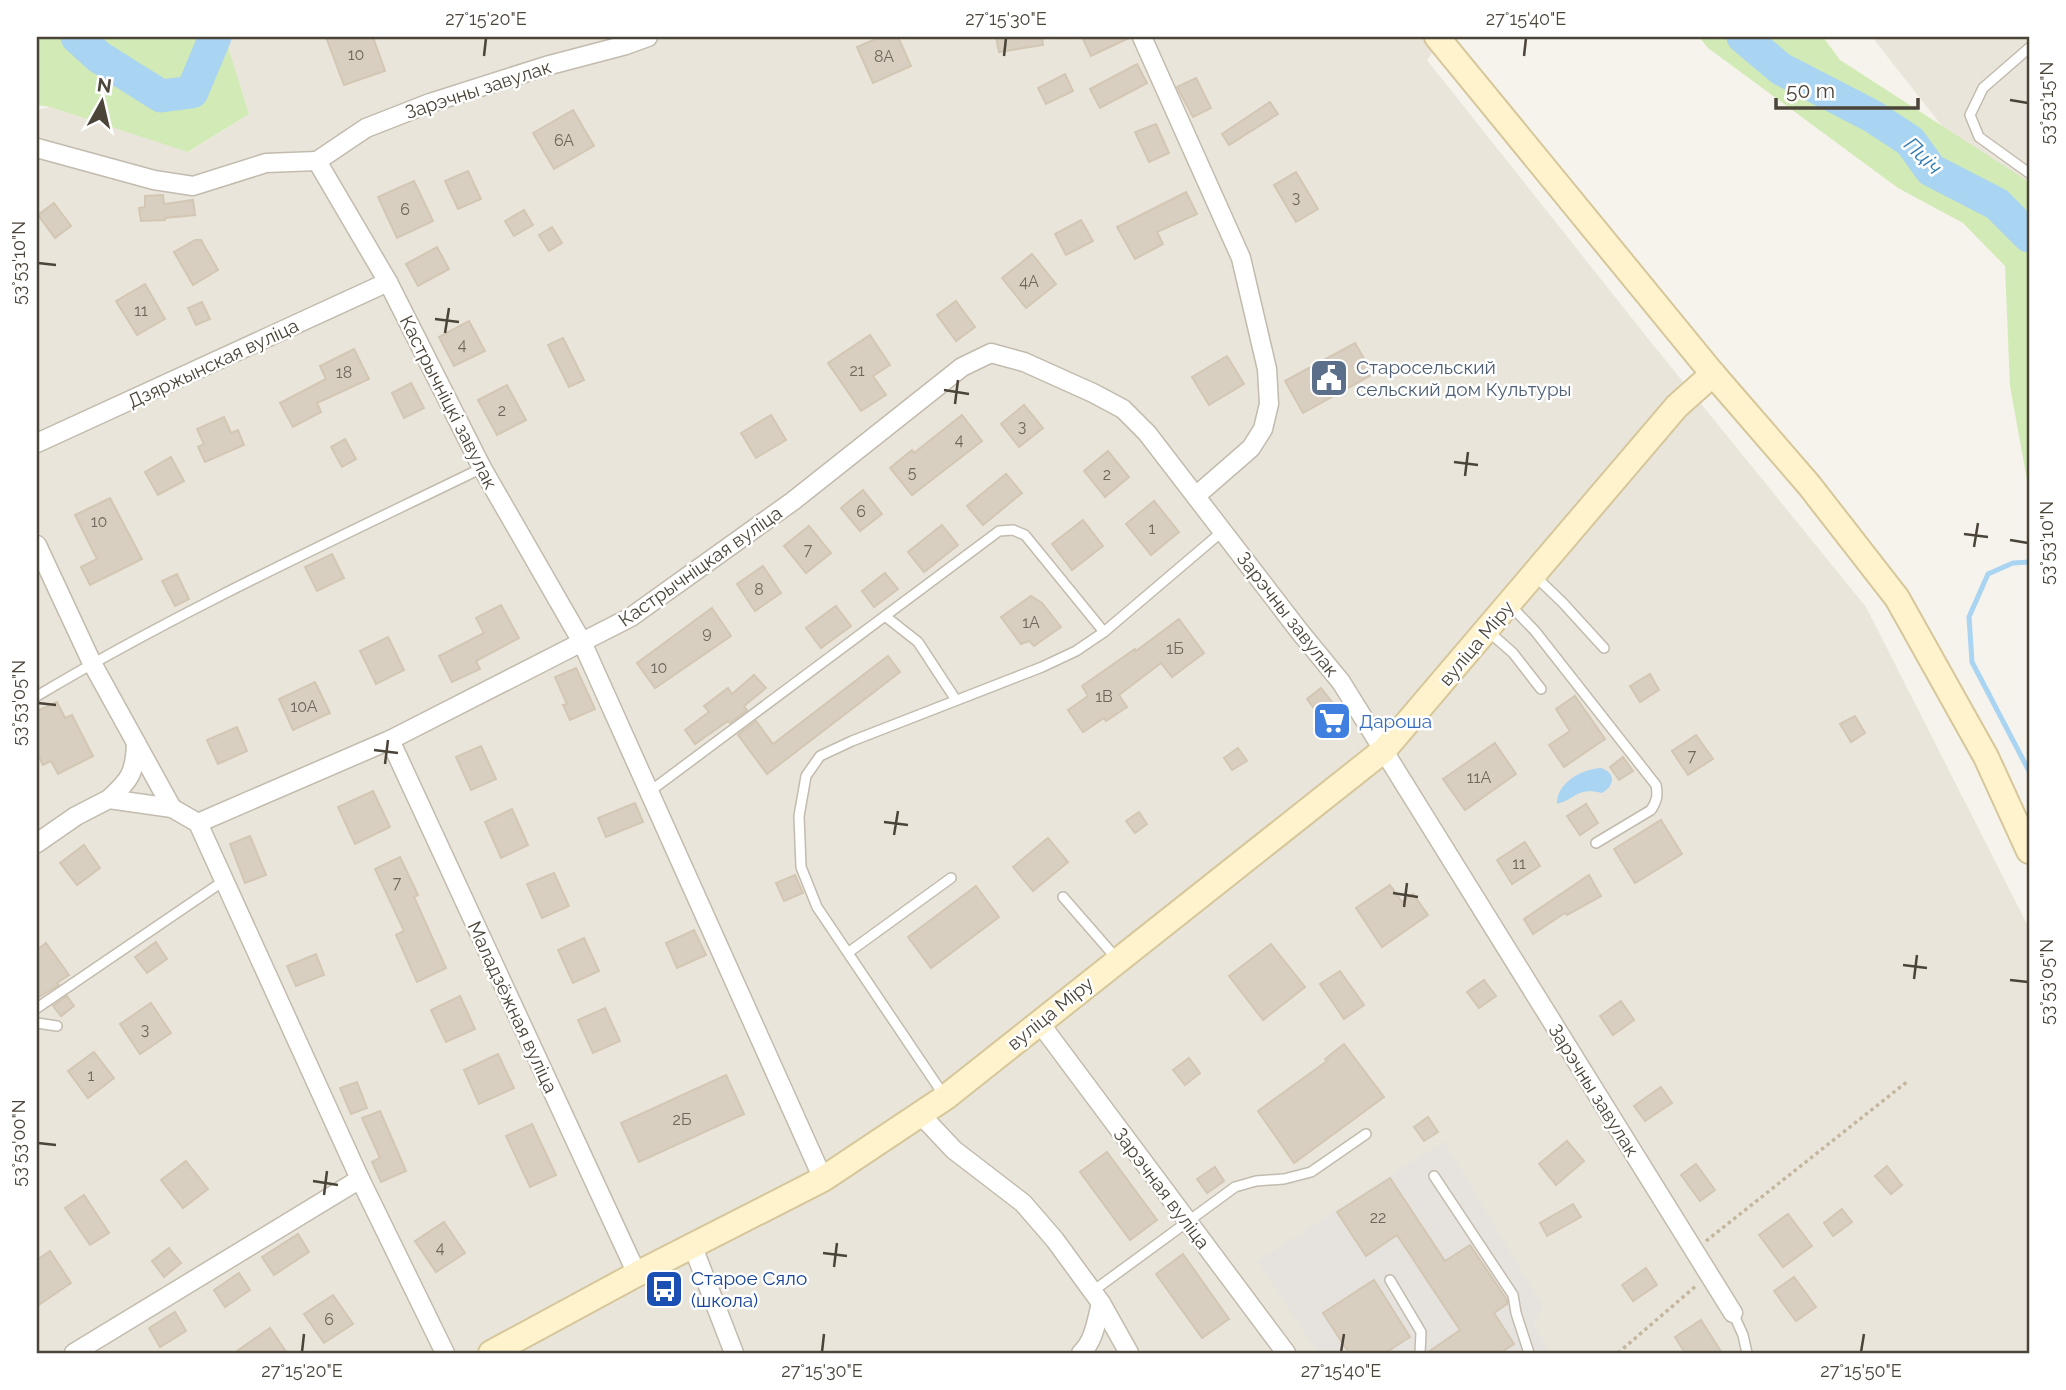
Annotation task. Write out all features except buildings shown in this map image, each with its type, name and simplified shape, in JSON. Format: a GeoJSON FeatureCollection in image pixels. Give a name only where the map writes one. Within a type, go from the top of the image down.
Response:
{"type":"FeatureCollection","features":[{"type":"Feature","properties":{"kind":"street","name":"Зарэчны завулак"},"geometry":{"type":"LineString","coordinates":[[317,161],[366,128],[430,103],[648,37]]}},
{"type":"Feature","properties":{"kind":"street"},"geometry":{"type":"LineString","coordinates":[[1142,37],[1241,257],[1267,369],[1269,404],[1263,429],[1251,448],[1197,495]]}},
{"type":"Feature","properties":{"kind":"street"},"geometry":{"type":"LineString","coordinates":[[1437,37],[1713,374],[1809,485],[1898,598],[1986,757],[2029,851]]}},
{"type":"Feature","properties":{"kind":"street"},"geometry":{"type":"LineString","coordinates":[[37,148],[154,180],[193,186],[266,163],[317,161]]}},
{"type":"Feature","properties":{"kind":"street","name":"Кастрычніцкі завулак"},"geometry":{"type":"LineString","coordinates":[[317,161],[388,282],[482,468],[582,642],[823,1179]]}},
{"type":"Feature","properties":{"kind":"street","name":"Дзяржынская вуліца"},"geometry":{"type":"LineString","coordinates":[[37,443],[388,282]]}},
{"type":"Feature","properties":{"kind":"street","name":"Кастрычніцкая вуліца"},"geometry":{"type":"LineString","coordinates":[[198,823],[390,740],[631,617],[793,501],[962,367],[991,353],[1024,362],[1123,409],[1147,432],[1197,495]]}},
{"type":"Feature","properties":{"kind":"street","name":"вуліца Міру"},"geometry":{"type":"LineString","coordinates":[[491,1353],[637,1274],[823,1179],[946,1097],[1384,750],[1677,405],[1713,374]]}},
{"type":"Feature","properties":{"kind":"street","name":"Зарэчны завулак"},"geometry":{"type":"LineString","coordinates":[[1197,495],[1341,682],[1733,1313]]}},
{"type":"Feature","properties":{"kind":"street"},"geometry":{"type":"LineString","coordinates":[[37,545],[92,663],[172,807]]}},
{"type":"Feature","properties":{"kind":"street","name":"Маладзёжная вуліца"},"geometry":{"type":"LineString","coordinates":[[390,740],[637,1274]]}},
{"type":"Feature","properties":{"kind":"street"},"geometry":{"type":"LineString","coordinates":[[37,843],[76,816],[108,799],[127,783],[133,772],[136,743]]}},
{"type":"Feature","properties":{"kind":"street"},"geometry":{"type":"LineString","coordinates":[[108,799],[172,807],[198,823],[360,1179],[445,1353]]}},
{"type":"Feature","properties":{"kind":"street","name":"Зарэчная вуліца"},"geometry":{"type":"LineString","coordinates":[[1039,1022],[1286,1353]]}},
{"type":"Feature","properties":{"kind":"street"},"geometry":{"type":"LineString","coordinates":[[920,1114],[954,1150],[1023,1203],[1055,1240],[1097,1297],[1129,1353]]}},
{"type":"Feature","properties":{"kind":"street"},"geometry":{"type":"LineString","coordinates":[[74,1353],[360,1179]]}},
{"type":"Feature","properties":{"kind":"street"},"geometry":{"type":"LineString","coordinates":[[693,1247],[734,1353]]}},
{"type":"Feature","properties":{"kind":"street"},"geometry":{"type":"LineString","coordinates":[[1081,1353],[1086,1349],[1096,1324],[1097,1297]]}},
{"type":"Feature","properties":{"kind":"lane"},"geometry":{"type":"LineString","coordinates":[[2029,48],[1983,88],[1970,115],[1979,137],[2029,173]]}},
{"type":"Feature","properties":{"kind":"lane"},"geometry":{"type":"LineString","coordinates":[[37,696],[92,663],[285,564],[482,468]]}},
{"type":"Feature","properties":{"kind":"lane"},"geometry":{"type":"LineString","coordinates":[[649,792],[999,531],[1013,530],[1025,535],[1104,632]]}},
{"type":"Feature","properties":{"kind":"lane"},"geometry":{"type":"LineString","coordinates":[[946,1097],[817,907],[801,867],[799,816],[806,776],[820,757],[852,741],[1042,667],[1076,651],[1104,632],[1224,530]]}},
{"type":"Feature","properties":{"kind":"lane"},"geometry":{"type":"LineString","coordinates":[[1533,575],[1604,648]]}},
{"type":"Feature","properties":{"kind":"lane"},"geometry":{"type":"LineString","coordinates":[[1509,604],[1535,631],[1656,785],[1658,794],[1651,810],[1596,843]]}},
{"type":"Feature","properties":{"kind":"lane"},"geometry":{"type":"LineString","coordinates":[[885,616],[918,642],[956,700]]}},
{"type":"Feature","properties":{"kind":"lane"},"geometry":{"type":"LineString","coordinates":[[1487,630],[1513,653],[1541,689]]}},
{"type":"Feature","properties":{"kind":"lane"},"geometry":{"type":"LineString","coordinates":[[849,952],[951,878]]}},
{"type":"Feature","properties":{"kind":"lane"},"geometry":{"type":"LineString","coordinates":[[37,1007],[225,880]]}},
{"type":"Feature","properties":{"kind":"lane"},"geometry":{"type":"LineString","coordinates":[[1063,897],[1117,959]]}},
{"type":"Feature","properties":{"kind":"lane"},"geometry":{"type":"LineString","coordinates":[[37,1023],[57,1026]]}},
{"type":"Feature","properties":{"kind":"lane"},"geometry":{"type":"LineString","coordinates":[[1097,1297],[1186,1221],[1235,1187],[1311,1172],[1366,1134]]}},
{"type":"Feature","properties":{"kind":"lane"},"geometry":{"type":"LineString","coordinates":[[1434,1176],[1513,1295],[1529,1353]]}},
{"type":"Feature","properties":{"kind":"lane"},"geometry":{"type":"LineString","coordinates":[[1390,1280],[1421,1332],[1420,1353]]}},
{"type":"Feature","properties":{"kind":"lane"},"geometry":{"type":"LineString","coordinates":[[1733,1313],[1743,1335],[1747,1353]]}},
{"type":"Feature","properties":{"kind":"path"},"geometry":{"type":"LineString","coordinates":[[1693,1250],[1908,1081]]}},
{"type":"Feature","properties":{"kind":"path"},"geometry":{"type":"LineString","coordinates":[[1618,1353],[1709,1274]]}},
{"type":"Feature","properties":{"kind":"shaded area"},"geometry":{"type":"Polygon","coordinates":[[[225,37],[1444,37],[1427,60],[1866,607],[2029,928],[2029,1353],[37,1353],[37,110],[50,107],[189,152],[249,114],[225,37]]]}},
{"type":"Feature","properties":{"kind":"shaded area"},"geometry":{"type":"Polygon","coordinates":[[[1872,37],[2029,37],[2029,237],[1872,37]]]}},
{"type":"Feature","properties":{"kind":"shaded area"},"geometry":{"type":"Polygon","coordinates":[[[1444,1141],[1543,1307],[1533,1324],[1550,1353],[1318,1353],[1258,1261],[1444,1141]]]}},
{"type":"Feature","properties":{"kind":"green space"},"geometry":{"type":"Polygon","coordinates":[[[37,37],[225,37],[249,114],[188,152],[37,105],[37,37]]]}},
{"type":"Feature","properties":{"kind":"green space"},"geometry":{"type":"Polygon","coordinates":[[[1699,37],[1823,37],[1840,60],[2029,182],[2029,491],[2010,386],[2005,266],[1963,223],[1898,188],[1708,48],[1699,37]]]}},
{"type":"Feature","properties":{"kind":"water"},"geometry":{"type":"Polygon","coordinates":[[[1601,768],[1609,773],[1612,780],[1606,790],[1602,793],[1587,791],[1557,804],[1561,790],[1572,778],[1601,768]]]}},
{"type":"Feature","properties":{"kind":"waterway","name":"Пціч"},"geometry":{"type":"LineString","coordinates":[[77,37],[99,57],[161,96],[192,92],[215,37]]}},
{"type":"Feature","properties":{"kind":"waterway","name":"Пціч"},"geometry":{"type":"LineString","coordinates":[[1743,37],[1781,69],[1872,116],[1910,141],[1931,170],[1997,204],[2029,236]]}},
{"type":"Feature","properties":{"kind":"waterway"},"geometry":{"type":"LineString","coordinates":[[2029,562],[2013,563],[1988,574],[1969,617],[1972,662],[2029,771]]}},
{"type":"Feature","properties":{"kind":"place","name":"Старосельский сельский дом Культуры"},"geometry":{"type":"Point","coordinates":[1329,378]}},
{"type":"Feature","properties":{"kind":"place","name":"Дароша"},"geometry":{"type":"Point","coordinates":[1332,721]}},
{"type":"Feature","properties":{"kind":"place","name":"Старое Сяло (школа)"},"geometry":{"type":"Point","coordinates":[664,1289]}}]}
